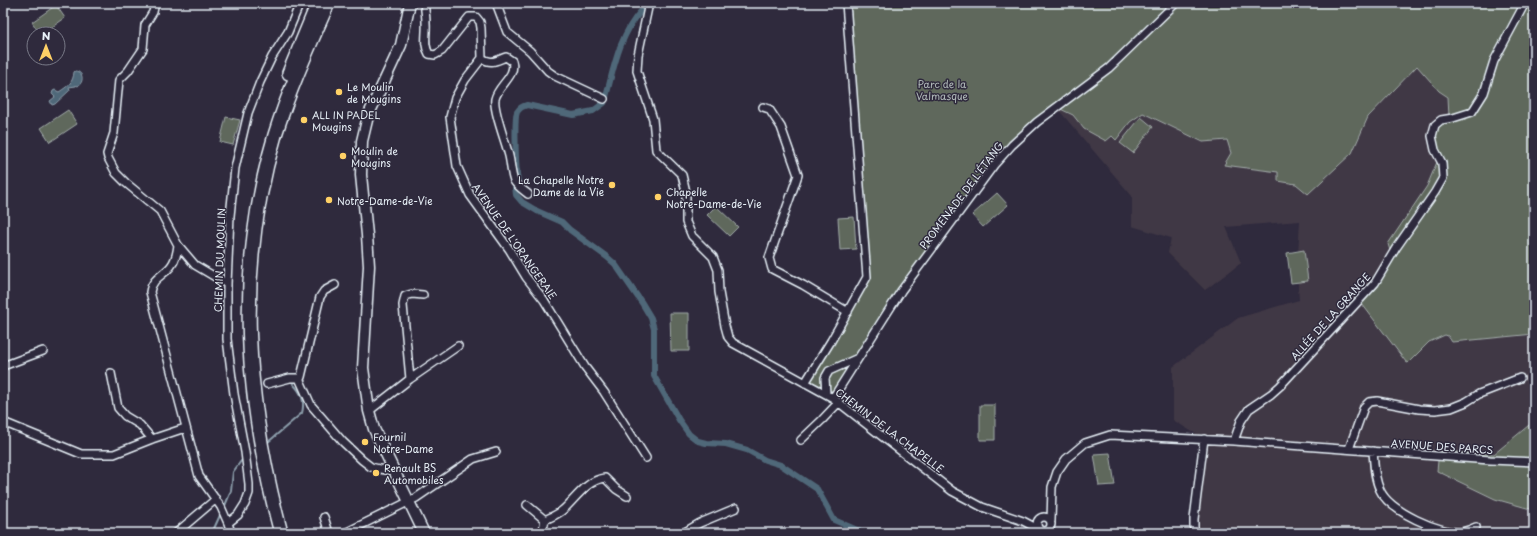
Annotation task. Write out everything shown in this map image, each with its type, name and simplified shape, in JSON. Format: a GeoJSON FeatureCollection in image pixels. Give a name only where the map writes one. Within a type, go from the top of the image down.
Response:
{"type":"FeatureCollection","features":[{"type":"Feature","properties":{"kind":"highway"},"geometry":{"type":"LineString","coordinates":[[273,533],[256,456],[246,394],[241,342],[241,278],[250,203],[260,159],[291,67],[325,5]]}},
{"type":"Feature","properties":{"kind":"highway"},"geometry":{"type":"LineString","coordinates":[[281,533],[262,449],[252,377],[248,326],[250,270],[257,208],[274,140],[282,115],[325,5]]}},
{"type":"Feature","properties":{"kind":"main road"},"geometry":{"type":"LineString","coordinates":[[410,3],[401,45],[368,116],[362,141],[361,175],[369,266],[363,368],[369,411],[374,429],[409,501],[421,532]]}},
{"type":"Feature","properties":{"kind":"street"},"geometry":{"type":"LineString","coordinates":[[155,3],[153,12],[145,25],[143,49],[119,80],[114,133],[107,154],[108,158],[116,173],[160,211],[178,246],[195,265],[227,284]]}},
{"type":"Feature","properties":{"kind":"street","name":"CHEMIN DU MOULIN"},"geometry":{"type":"LineString","coordinates":[[228,523],[238,515],[245,504],[249,493],[245,452],[234,394],[227,338],[227,284],[230,216],[235,168],[248,113],[260,82],[272,58],[288,32],[300,3]]}},
{"type":"Feature","properties":{"kind":"street"},"geometry":{"type":"LineString","coordinates":[[424,3],[426,24],[425,42],[426,50],[429,54],[435,55],[442,51],[466,20],[469,17],[476,17],[480,22],[481,28],[482,58],[487,61],[494,62],[510,58],[514,65],[511,73],[497,93],[495,105],[509,155],[513,176],[517,184],[528,194]]}},
{"type":"Feature","properties":{"kind":"street"},"geometry":{"type":"LineString","coordinates":[[496,3],[507,32],[530,51],[548,71],[555,76],[604,99]]}},
{"type":"Feature","properties":{"kind":"street","name":"CHEMIN DE LA CHAPELLE"},"geometry":{"type":"LineString","coordinates":[[649,3],[638,55],[637,71],[653,119],[656,150],[682,175],[686,192],[686,222],[692,236],[713,257],[718,270],[719,292],[728,337],[733,343],[833,398],[952,491],[982,507],[1024,521],[1041,531]]}},
{"type":"Feature","properties":{"kind":"street"},"geometry":{"type":"LineString","coordinates":[[805,383],[848,312],[866,280],[867,274],[846,3]]}},
{"type":"Feature","properties":{"kind":"street","name":"PROMENADE DE L'ÉTANG"},"geometry":{"type":"LineString","coordinates":[[801,440],[814,429],[901,291],[972,194],[1012,144],[1037,122],[1109,68],[1176,3]]}},
{"type":"Feature","properties":{"kind":"street","name":"ALLÉE DE LA GRANGE"},"geometry":{"type":"LineString","coordinates":[[1234,441],[1241,420],[1249,409],[1280,386],[1375,283],[1396,248],[1443,178],[1442,163],[1435,150],[1432,136],[1435,125],[1441,120],[1472,112],[1484,93],[1494,61],[1525,3]]}},
{"type":"Feature","properties":{"kind":"street","name":"AVENUE DE L'ORANGERAIE"},"geometry":{"type":"LineString","coordinates":[[482,58],[465,80],[455,98],[450,117],[457,166],[463,182],[470,195],[509,249],[518,266],[544,300],[585,367],[604,392],[646,458]]}},
{"type":"Feature","properties":{"kind":"street"},"geometry":{"type":"LineString","coordinates":[[763,107],[769,109],[781,127],[798,176],[769,258],[772,269],[803,285],[848,312]]}},
{"type":"Feature","properties":{"kind":"street"},"geometry":{"type":"LineString","coordinates":[[178,246],[176,258],[171,266],[151,284],[150,292],[199,476],[216,499],[228,523],[231,533]]}},
{"type":"Feature","properties":{"kind":"street"},"geometry":{"type":"LineString","coordinates":[[299,378],[301,377],[320,296],[324,291],[335,285]]}},
{"type":"Feature","properties":{"kind":"street"},"geometry":{"type":"LineString","coordinates":[[410,379],[403,305],[405,296],[412,294],[423,295]]}},
{"type":"Feature","properties":{"kind":"street"},"geometry":{"type":"LineString","coordinates":[[369,411],[410,379],[458,346]]}},
{"type":"Feature","properties":{"kind":"street"},"geometry":{"type":"LineString","coordinates":[[3,366],[43,350]]}},
{"type":"Feature","properties":{"kind":"street"},"geometry":{"type":"LineString","coordinates":[[833,398],[825,378],[829,371],[858,358]]}},
{"type":"Feature","properties":{"kind":"street"},"geometry":{"type":"LineString","coordinates":[[111,373],[118,408],[125,416],[140,425],[152,439]]}},
{"type":"Feature","properties":{"kind":"street"},"geometry":{"type":"LineString","coordinates":[[268,384],[290,378],[299,378]]}},
{"type":"Feature","properties":{"kind":"street"},"geometry":{"type":"LineString","coordinates":[[299,378],[312,405],[343,442],[371,467],[394,471]]}},
{"type":"Feature","properties":{"kind":"street"},"geometry":{"type":"LineString","coordinates":[[1349,449],[1364,407],[1370,402],[1377,401],[1419,409],[1435,410],[1451,408],[1466,402],[1479,394],[1520,378]]}},
{"type":"Feature","properties":{"kind":"street"},"geometry":{"type":"LineString","coordinates":[[3,422],[81,454],[114,454],[185,428]]}},
{"type":"Feature","properties":{"kind":"street","name":"AVENUE DES PARCS"},"geometry":{"type":"LineString","coordinates":[[1050,527],[1052,487],[1057,472],[1066,458],[1085,443],[1110,435],[1204,439],[1534,462]]}},
{"type":"Feature","properties":{"kind":"street"},"geometry":{"type":"LineString","coordinates":[[1194,533],[1194,519],[1204,439]]}},
{"type":"Feature","properties":{"kind":"street"},"geometry":{"type":"LineString","coordinates":[[1373,451],[1375,471],[1380,491],[1390,502],[1402,511],[1415,519],[1441,529],[1462,532],[1476,527]]}},
{"type":"Feature","properties":{"kind":"street"},"geometry":{"type":"LineString","coordinates":[[345,533],[416,498],[473,459],[496,452]]}},
{"type":"Feature","properties":{"kind":"street"},"geometry":{"type":"LineString","coordinates":[[542,533],[545,520],[563,510],[577,494],[597,479],[605,478],[616,489],[628,496]]}},
{"type":"Feature","properties":{"kind":"street"},"geometry":{"type":"LineString","coordinates":[[176,533],[216,499]]}},
{"type":"Feature","properties":{"kind":"street"},"geometry":{"type":"LineString","coordinates":[[1040,518],[1046,517],[1050,527],[1046,531],[1041,531],[1037,525],[1040,518],[1051,501]]}},
{"type":"Feature","properties":{"kind":"street"},"geometry":{"type":"LineString","coordinates":[[527,505],[545,520]]}},
{"type":"Feature","properties":{"kind":"street"},"geometry":{"type":"LineString","coordinates":[[682,533],[700,523],[736,508]]}},
{"type":"Feature","properties":{"kind":"street"},"geometry":{"type":"LineString","coordinates":[[324,517],[329,533]]}},
{"type":"Feature","properties":{"kind":"street","name":"CHEMIN DE LA CHAPELLE"},"geometry":{"type":"LineString","coordinates":[[1024,521],[1040,518]]}},
{"type":"Feature","properties":{"kind":"shaded area"},"geometry":{"type":"Polygon","coordinates":[[[1534,3],[1534,533],[1197,533],[1204,439],[1173,420],[1173,367],[1238,318],[1299,300],[1297,271],[1300,221],[1226,227],[1241,263],[1205,290],[1168,253],[1171,238],[1132,226],[1132,196],[1057,108],[1534,3]]]}},
{"type":"Feature","properties":{"kind":"green space","name":"Parc de la Valmasque"},"geometry":{"type":"Polygon","coordinates":[[[850,3],[1534,3],[1534,334],[1452,342],[1448,336],[1445,335],[1429,342],[1408,363],[1356,296],[1363,290],[1366,291],[1391,254],[1388,244],[1427,186],[1437,162],[1430,140],[1431,129],[1437,120],[1449,116],[1448,97],[1439,91],[1417,66],[1368,117],[1352,153],[1308,194],[1296,184],[1278,181],[1278,172],[1224,165],[1231,153],[1227,140],[1203,142],[1143,113],[1130,122],[1116,140],[1112,136],[1106,141],[1084,129],[1073,115],[1052,105],[981,174],[901,285],[835,390],[832,391],[810,381],[871,277],[850,3]]]}},
{"type":"Feature","properties":{"kind":"green space"},"geometry":{"type":"Polygon","coordinates":[[[56,5],[65,18],[54,26],[35,26],[32,22],[56,5]]]}},
{"type":"Feature","properties":{"kind":"green space"},"geometry":{"type":"Polygon","coordinates":[[[68,110],[77,124],[50,142],[41,128],[68,110]]]}},
{"type":"Feature","properties":{"kind":"green space"},"geometry":{"type":"Polygon","coordinates":[[[226,117],[240,120],[233,145],[220,142],[226,117]]]}},
{"type":"Feature","properties":{"kind":"green space"},"geometry":{"type":"Polygon","coordinates":[[[1141,117],[1153,127],[1133,153],[1120,143],[1141,117]]]}},
{"type":"Feature","properties":{"kind":"green space"},"geometry":{"type":"Polygon","coordinates":[[[997,193],[1008,205],[983,227],[972,215],[997,193]]]}},
{"type":"Feature","properties":{"kind":"green space"},"geometry":{"type":"Polygon","coordinates":[[[716,206],[738,227],[729,236],[707,215],[716,206]]]}},
{"type":"Feature","properties":{"kind":"green space"},"geometry":{"type":"Polygon","coordinates":[[[854,217],[856,249],[840,250],[838,218],[854,217]]]}},
{"type":"Feature","properties":{"kind":"green space"},"geometry":{"type":"Polygon","coordinates":[[[1304,250],[1308,281],[1291,283],[1287,253],[1304,250]]]}},
{"type":"Feature","properties":{"kind":"green space"},"geometry":{"type":"Polygon","coordinates":[[[670,313],[689,313],[689,351],[671,351],[670,313]]]}},
{"type":"Feature","properties":{"kind":"green space"},"geometry":{"type":"Polygon","coordinates":[[[980,405],[995,405],[995,440],[980,440],[980,405]]]}},
{"type":"Feature","properties":{"kind":"green space"},"geometry":{"type":"Polygon","coordinates":[[[1534,421],[1534,510],[1495,499],[1437,471],[1439,451],[1494,454],[1534,421]]]}},
{"type":"Feature","properties":{"kind":"green space"},"geometry":{"type":"Polygon","coordinates":[[[1110,453],[1115,485],[1099,486],[1094,454],[1110,453]]]}},
{"type":"Feature","properties":{"kind":"water"},"geometry":{"type":"Polygon","coordinates":[[[75,71],[80,73],[82,77],[80,84],[78,86],[76,85],[69,87],[70,90],[52,105],[50,101],[55,97],[52,94],[53,91],[55,90],[59,92],[67,86],[71,82],[75,71]]]}},
{"type":"Feature","properties":{"kind":"waterway"},"geometry":{"type":"LineString","coordinates":[[606,97],[615,62],[623,40],[634,19],[642,10]]}},
{"type":"Feature","properties":{"kind":"waterway"},"geometry":{"type":"LineString","coordinates":[[604,103],[593,111],[573,115],[527,105],[519,109],[516,117],[516,157],[518,181],[515,186],[516,195],[522,202],[537,211],[562,222],[570,230],[615,264],[651,318],[654,329],[654,376],[679,420],[689,434],[698,441],[726,444],[747,450],[765,460],[781,465],[817,489],[834,520],[864,533]]}},
{"type":"Feature","properties":{"kind":"waterway"},"geometry":{"type":"LineString","coordinates":[[267,443],[302,413],[302,397],[293,384]]}},
{"type":"Feature","properties":{"kind":"waterway"},"geometry":{"type":"LineString","coordinates":[[224,508],[231,491],[233,472],[241,461]]}},
{"type":"Feature","properties":{"kind":"waterway"},"geometry":{"type":"LineString","coordinates":[[212,533],[221,513]]}},
{"type":"Feature","properties":{"kind":"place","name":"Le Moulin de Mougins"},"geometry":{"type":"Point","coordinates":[339,92]}},
{"type":"Feature","properties":{"kind":"place","name":"ALL IN PADEL Mougins"},"geometry":{"type":"Point","coordinates":[304,120]}},
{"type":"Feature","properties":{"kind":"place","name":"Moulin de Mougins"},"geometry":{"type":"Point","coordinates":[343,156]}},
{"type":"Feature","properties":{"kind":"place","name":"La Chapelle Notre Dame de la Vie"},"geometry":{"type":"Point","coordinates":[612,185]}},
{"type":"Feature","properties":{"kind":"place","name":"Chapelle Notre-Dame-de-Vie"},"geometry":{"type":"Point","coordinates":[658,197]}},
{"type":"Feature","properties":{"kind":"place","name":"Notre-Dame-de-Vie"},"geometry":{"type":"Point","coordinates":[329,200]}},
{"type":"Feature","properties":{"kind":"place","name":"Fournil Notre-Dame"},"geometry":{"type":"Point","coordinates":[365,442]}},
{"type":"Feature","properties":{"kind":"place","name":"Renault BS Automobiles"},"geometry":{"type":"Point","coordinates":[376,473]}}]}
